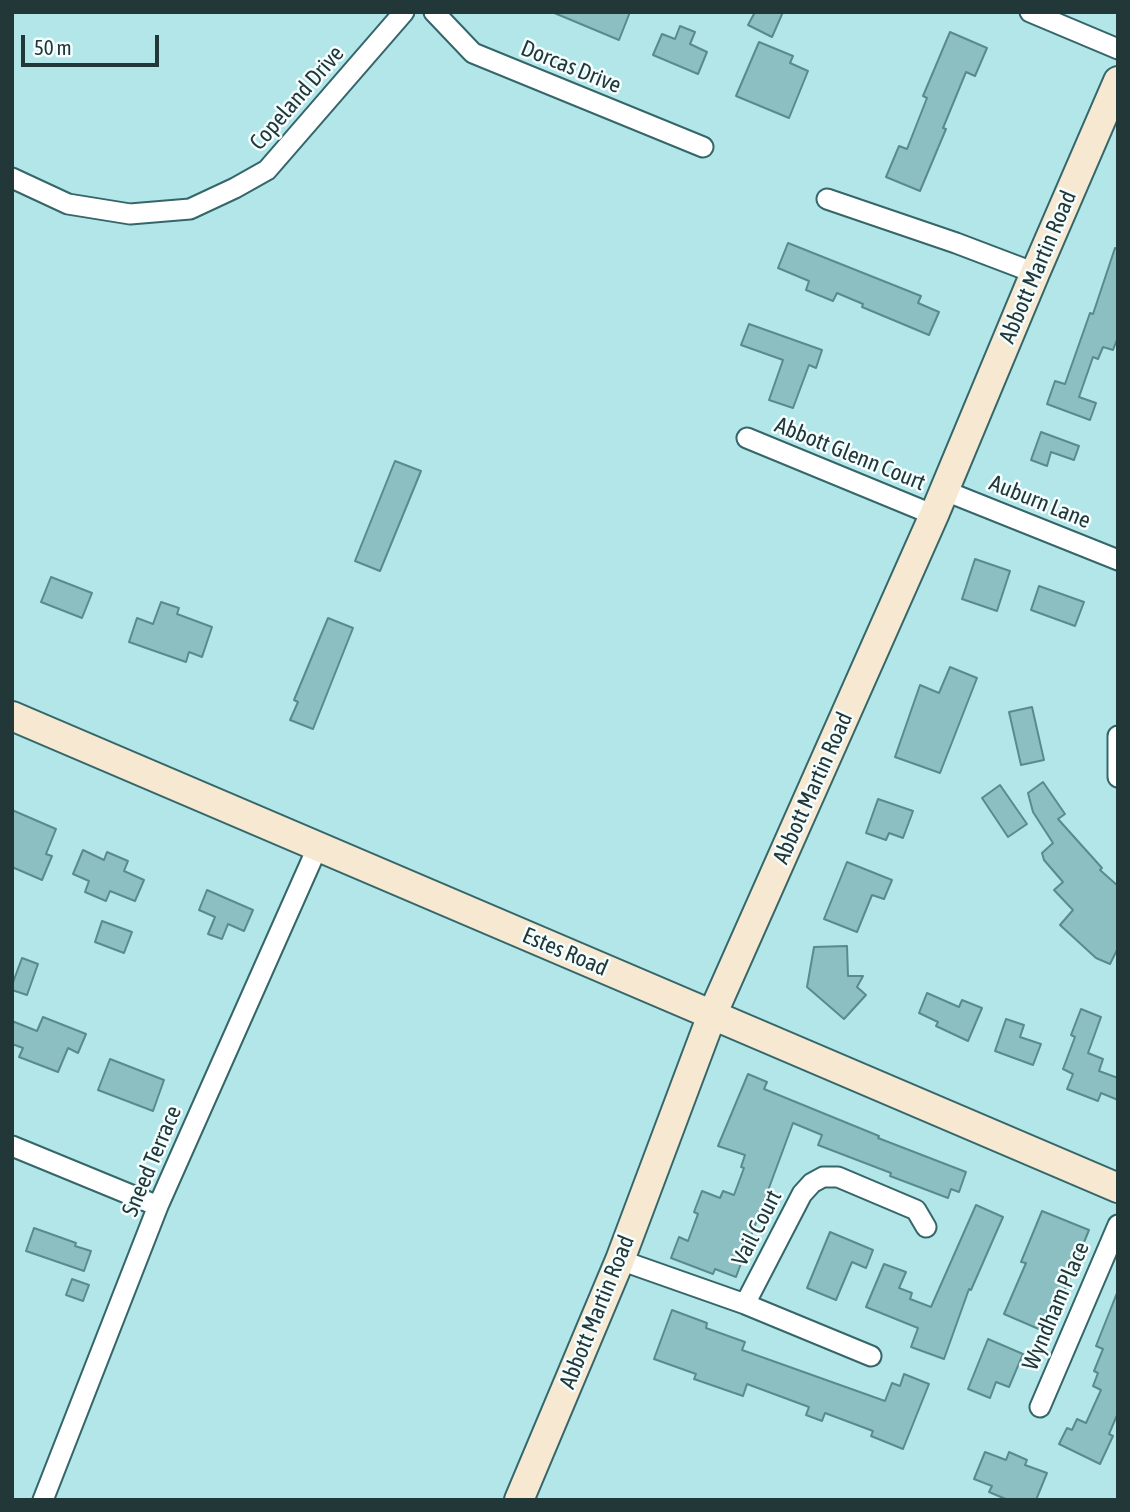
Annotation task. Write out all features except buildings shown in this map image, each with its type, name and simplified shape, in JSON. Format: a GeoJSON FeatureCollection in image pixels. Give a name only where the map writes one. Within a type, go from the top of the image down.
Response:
{"type":"FeatureCollection","features":[{"type":"Feature","properties":{"kind":"main road","name":"Abbott Martin Road"},"geometry":{"type":"LineString","coordinates":[[519,1500],[620,1260],[712,1015],[939,502],[1118,81]]}},
{"type":"Feature","properties":{"kind":"main road","name":"Estes Road"},"geometry":{"type":"LineString","coordinates":[[12,716],[1118,1188]]}},
{"type":"Feature","properties":{"kind":"street","name":"Copeland Drive"},"geometry":{"type":"LineString","coordinates":[[12,178],[68,204],[130,214],[190,209],[267,170],[404,12]]}},
{"type":"Feature","properties":{"kind":"street","name":"Dorcas Drive"},"geometry":{"type":"LineString","coordinates":[[434,12],[473,52],[703,147]]}},
{"type":"Feature","properties":{"kind":"street"},"geometry":{"type":"LineString","coordinates":[[1030,12],[1118,49]]}},
{"type":"Feature","properties":{"kind":"street"},"geometry":{"type":"LineString","coordinates":[[827,199],[1035,273]]}},
{"type":"Feature","properties":{"kind":"street","name":"Abbott Glenn Court"},"geometry":{"type":"LineString","coordinates":[[747,438],[939,502]]}},
{"type":"Feature","properties":{"kind":"street","name":"Auburn Lane"},"geometry":{"type":"LineString","coordinates":[[939,502],[1118,561]]}},
{"type":"Feature","properties":{"kind":"street"},"geometry":{"type":"LineString","coordinates":[[1118,736],[1118,777]]}},
{"type":"Feature","properties":{"kind":"street","name":"Sneed Terrace"},"geometry":{"type":"LineString","coordinates":[[43,1500],[159,1206],[317,846]]}},
{"type":"Feature","properties":{"kind":"street"},"geometry":{"type":"LineString","coordinates":[[12,1146],[159,1206]]}},
{"type":"Feature","properties":{"kind":"street","name":"Vail Court"},"geometry":{"type":"LineString","coordinates":[[745,1304],[802,1194],[812,1183],[823,1177],[838,1177],[916,1210],[926,1227]]}},
{"type":"Feature","properties":{"kind":"street","name":"Wyndham Place"},"geometry":{"type":"LineString","coordinates":[[1040,1406],[1118,1225]]}},
{"type":"Feature","properties":{"kind":"street"},"geometry":{"type":"LineString","coordinates":[[620,1260],[745,1304],[871,1356]]}}]}
